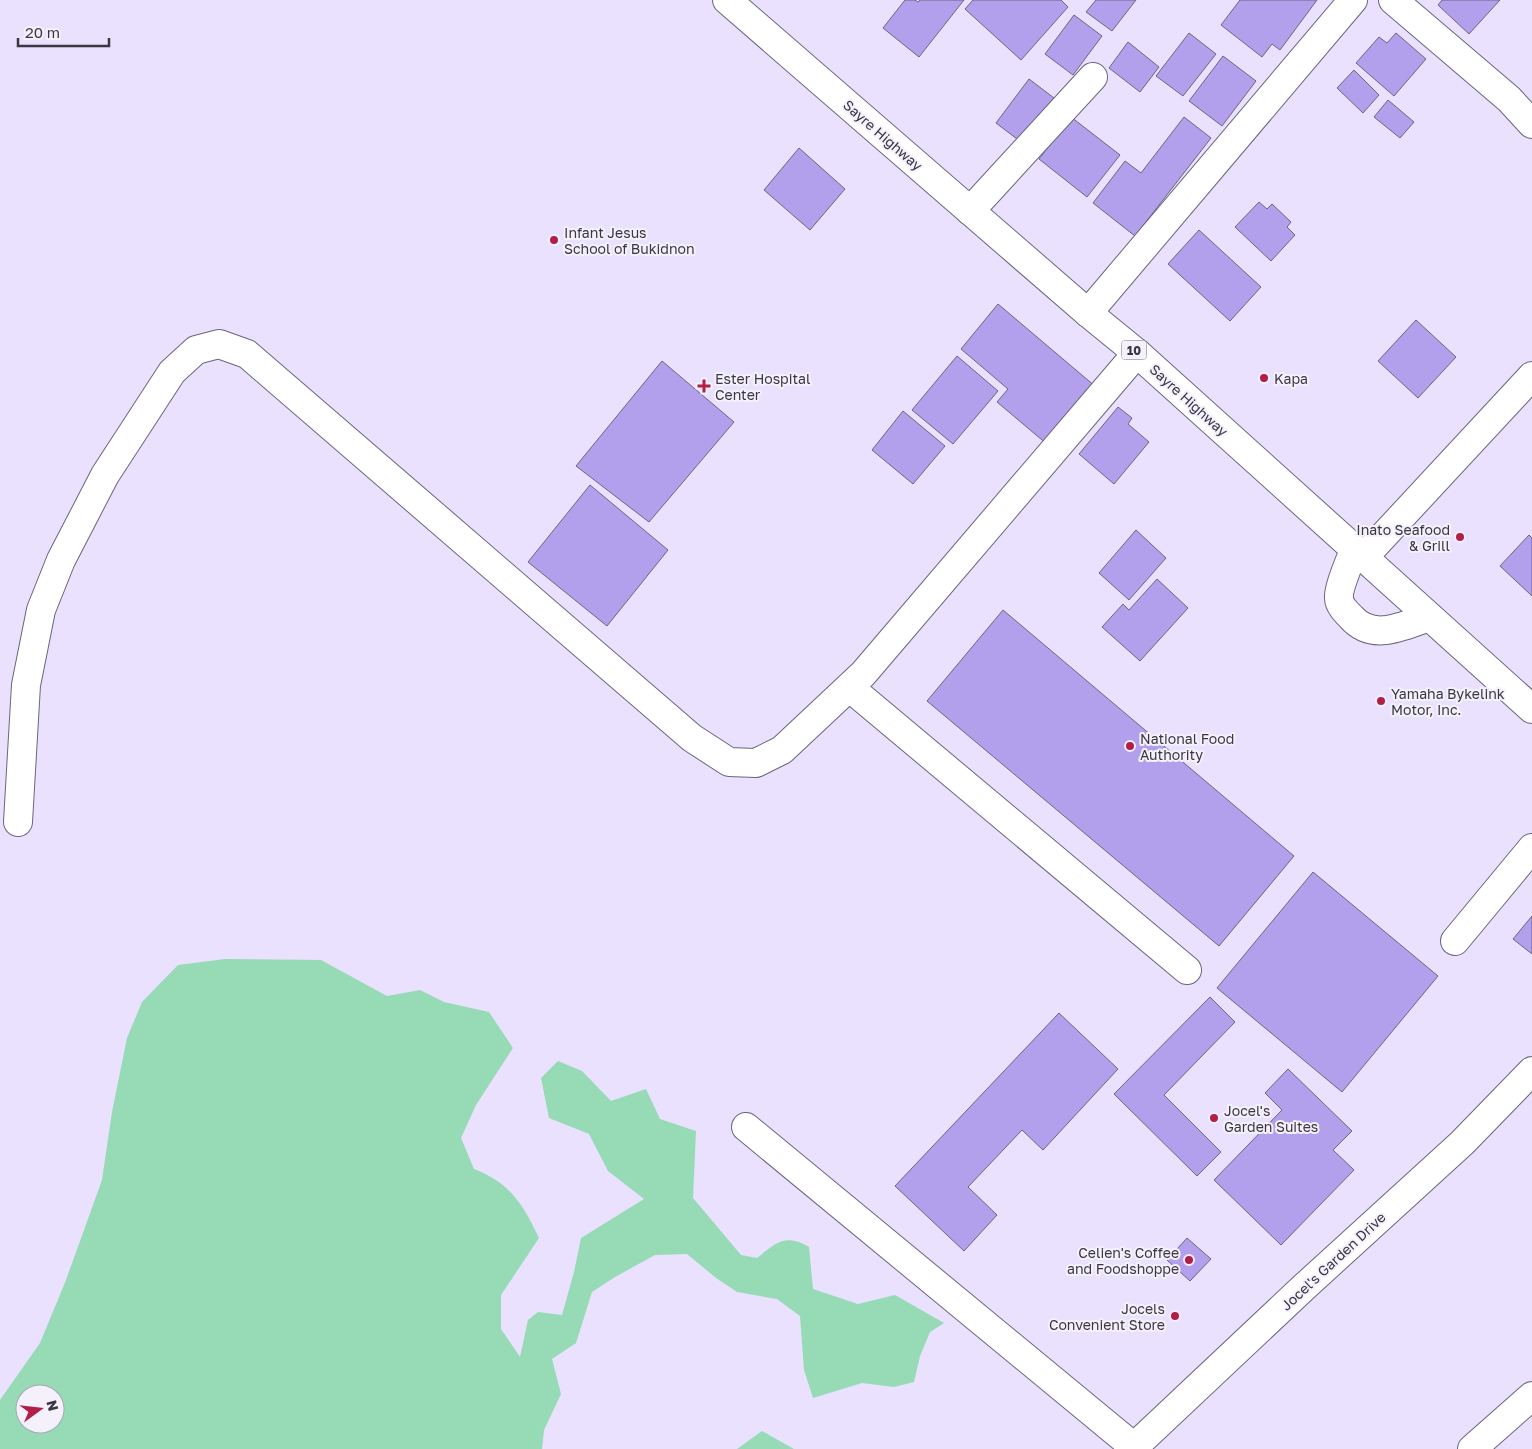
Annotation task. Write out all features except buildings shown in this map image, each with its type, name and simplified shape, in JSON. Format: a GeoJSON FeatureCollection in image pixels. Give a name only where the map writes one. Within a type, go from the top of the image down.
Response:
{"type":"FeatureCollection","features":[{"type":"Feature","properties":{"kind":"main road","name":"Sayre Highway"},"geometry":{"type":"LineString","coordinates":[[727,0],[1088,313],[1138,353],[1358,554],[1532,709]]}},
{"type":"Feature","properties":{"kind":"main road"},"geometry":{"type":"LineString","coordinates":[[1088,313],[1353,0]]}},
{"type":"Feature","properties":{"kind":"main road"},"geometry":{"type":"LineString","coordinates":[[1393,0],[1509,99],[1532,124]]}},
{"type":"Feature","properties":{"kind":"main road"},"geometry":{"type":"LineString","coordinates":[[970,211],[1093,77]]}},
{"type":"Feature","properties":{"kind":"main road"},"geometry":{"type":"LineString","coordinates":[[18,822],[26,685],[41,610],[62,560],[105,474],[172,372],[196,350],[219,344],[247,354],[692,738],[729,762],[756,763],[782,750],[864,674],[1138,353]]}},
{"type":"Feature","properties":{"kind":"main road"},"geometry":{"type":"LineString","coordinates":[[1428,617],[1384,632],[1367,630],[1358,625],[1342,607],[1338,597],[1358,554],[1532,376]]}},
{"type":"Feature","properties":{"kind":"main road"},"geometry":{"type":"LineString","coordinates":[[849,687],[1187,970]]}},
{"type":"Feature","properties":{"kind":"main road"},"geometry":{"type":"LineString","coordinates":[[1455,941],[1532,848]]}},
{"type":"Feature","properties":{"kind":"main road","name":"Jocel's Garden Drive"},"geometry":{"type":"LineString","coordinates":[[1133,1448],[1303,1288],[1462,1143],[1532,1071]]}},
{"type":"Feature","properties":{"kind":"main road"},"geometry":{"type":"LineString","coordinates":[[746,1127],[1133,1448]]}},
{"type":"Feature","properties":{"kind":"main road"},"geometry":{"type":"LineString","coordinates":[[1472,1449],[1532,1396]]}},
{"type":"Feature","properties":{"kind":"green space"},"geometry":{"type":"Polygon","coordinates":[[[225,959],[321,960],[387,996],[420,990],[444,1002],[489,1012],[513,1048],[476,1105],[461,1138],[474,1169],[497,1181],[514,1196],[539,1238],[501,1295],[501,1329],[520,1357],[528,1320],[538,1312],[562,1315],[581,1238],[644,1199],[608,1171],[589,1134],[549,1118],[541,1078],[558,1061],[582,1071],[611,1101],[646,1089],[660,1119],[696,1131],[693,1198],[741,1255],[757,1258],[775,1244],[787,1240],[801,1243],[809,1247],[813,1289],[858,1304],[895,1295],[944,1323],[930,1332],[920,1356],[914,1382],[894,1387],[862,1383],[813,1398],[804,1370],[800,1316],[777,1299],[737,1292],[716,1278],[687,1254],[655,1255],[592,1292],[576,1343],[552,1359],[561,1394],[544,1430],[542,1449],[0,1449],[0,1400],[40,1343],[66,1280],[102,1180],[112,1112],[127,1038],[142,1002],[178,965],[225,959]]]}},
{"type":"Feature","properties":{"kind":"green space"},"geometry":{"type":"Polygon","coordinates":[[[762,1431],[794,1449],[737,1449],[762,1431]]]}},
{"type":"Feature","properties":{"kind":"place","name":"Infant Jesus School of Bukidnon"},"geometry":{"type":"Point","coordinates":[554,240]}},
{"type":"Feature","properties":{"kind":"place","name":"Kapa"},"geometry":{"type":"Point","coordinates":[1264,378]}},
{"type":"Feature","properties":{"kind":"place","name":"Ester Hospital Center"},"geometry":{"type":"Point","coordinates":[704,386]}},
{"type":"Feature","properties":{"kind":"place","name":"Inato Seafood & Grill"},"geometry":{"type":"Point","coordinates":[1460,537]}},
{"type":"Feature","properties":{"kind":"place","name":"Yamaha Bykelink Motor, Inc."},"geometry":{"type":"Point","coordinates":[1381,701]}},
{"type":"Feature","properties":{"kind":"place","name":"National Food Authority"},"geometry":{"type":"Point","coordinates":[1130,746]}},
{"type":"Feature","properties":{"kind":"place","name":"Jocel's Garden Suites"},"geometry":{"type":"Point","coordinates":[1214,1118]}},
{"type":"Feature","properties":{"kind":"place","name":"Celien's Coffee and Foodshoppe"},"geometry":{"type":"Point","coordinates":[1189,1260]}},
{"type":"Feature","properties":{"kind":"place","name":"Jocels Convenient Store"},"geometry":{"type":"Point","coordinates":[1175,1316]}}]}
